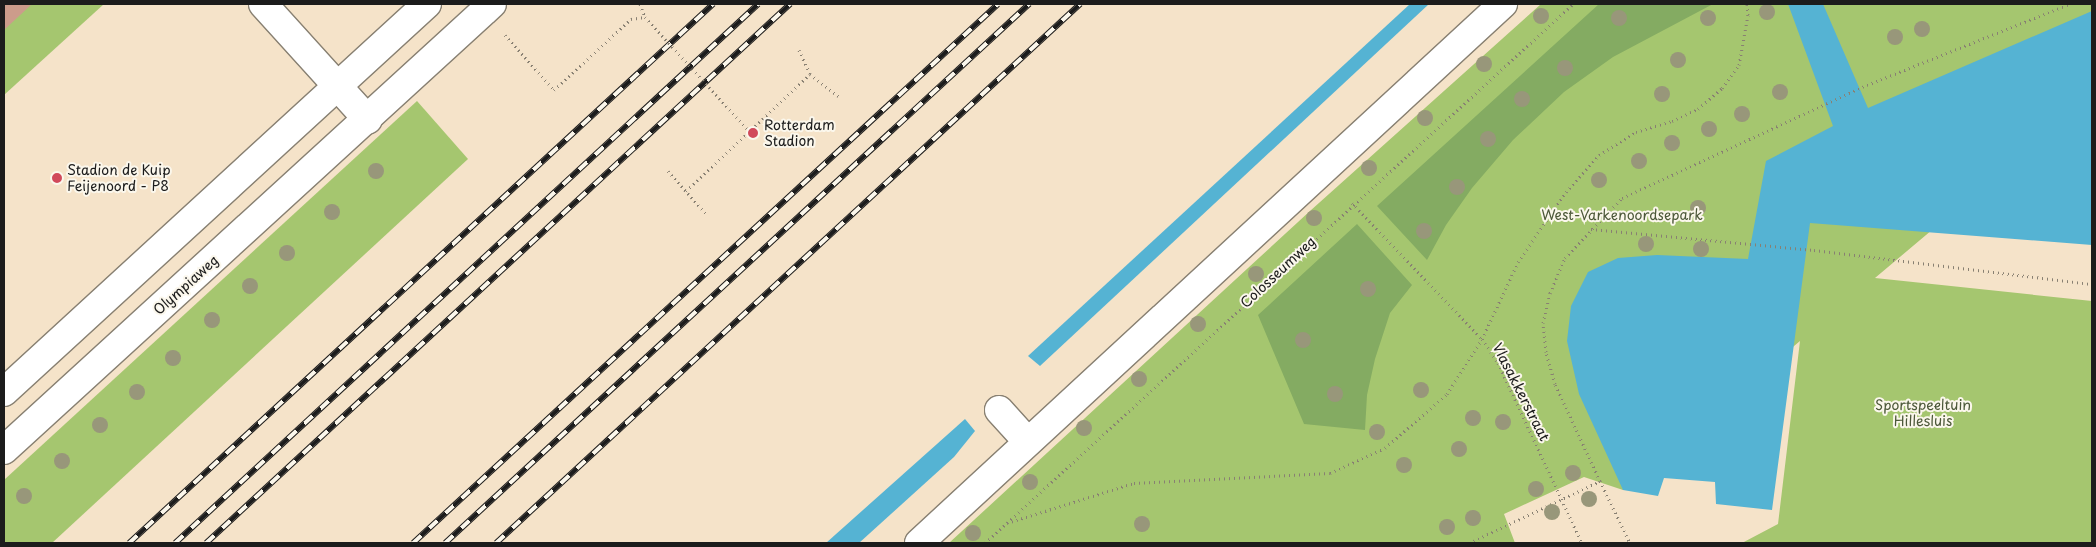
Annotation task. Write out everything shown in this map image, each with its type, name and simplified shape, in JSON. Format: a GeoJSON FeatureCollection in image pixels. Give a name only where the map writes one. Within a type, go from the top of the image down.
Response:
{"type":"FeatureCollection","features":[{"type":"Feature","properties":{"kind":"main road"},"geometry":{"type":"LineString","coordinates":[[263,4],[368,120]]}},
{"type":"Feature","properties":{"kind":"main road"},"geometry":{"type":"LineString","coordinates":[[4,392],[427,4]]}},
{"type":"Feature","properties":{"kind":"main road","name":"Olympiaweg"},"geometry":{"type":"LineString","coordinates":[[4,450],[368,120],[492,4]]}},
{"type":"Feature","properties":{"kind":"main road"},"geometry":{"type":"LineString","coordinates":[[919,543],[1503,4]]}},
{"type":"Feature","properties":{"kind":"main road"},"geometry":{"type":"LineString","coordinates":[[999,410],[1028,442]]}},
{"type":"Feature","properties":{"kind":"path"},"geometry":{"type":"LineString","coordinates":[[640,4],[645,17],[749,132]]}},
{"type":"Feature","properties":{"kind":"path","name":"Colosseumweg"},"geometry":{"type":"LineString","coordinates":[[985,543],[1352,203],[1573,4]]}},
{"type":"Feature","properties":{"kind":"path"},"geometry":{"type":"LineString","coordinates":[[1007,523],[1134,483],[1330,474],[1385,448],[1446,394],[1482,339],[1518,262],[1566,192],[1599,155],[1636,132],[1672,121],[1698,109],[1722,88],[1739,65],[1748,14],[1747,4]]}},
{"type":"Feature","properties":{"kind":"path"},"geometry":{"type":"LineString","coordinates":[[1630,543],[1555,384],[1546,352],[1544,323],[1550,293],[1565,258],[1590,228],[1622,198],[1867,85],[2070,4]]}},
{"type":"Feature","properties":{"kind":"path"},"geometry":{"type":"LineString","coordinates":[[505,35],[554,90],[631,20],[645,17]]}},
{"type":"Feature","properties":{"kind":"path"},"geometry":{"type":"LineString","coordinates":[[799,50],[810,74],[838,96]]}},
{"type":"Feature","properties":{"kind":"path"},"geometry":{"type":"LineString","coordinates":[[686,190],[731,150],[810,74]]}},
{"type":"Feature","properties":{"kind":"path"},"geometry":{"type":"LineString","coordinates":[[668,170],[708,216]]}},
{"type":"Feature","properties":{"kind":"path","name":"Vlasakkerstraat"},"geometry":{"type":"LineString","coordinates":[[1352,203],[1482,339],[1498,364],[1582,543]]}},
{"type":"Feature","properties":{"kind":"path"},"geometry":{"type":"LineString","coordinates":[[1590,228],[1814,250],[2092,284]]}},
{"type":"Feature","properties":{"kind":"path"},"geometry":{"type":"LineString","coordinates":[[1469,543],[1600,481]]}},
{"type":"Feature","properties":{"kind":"green space"},"geometry":{"type":"Polygon","coordinates":[[[22,4],[104,4],[4,95],[4,20],[22,4]]]}},
{"type":"Feature","properties":{"kind":"green space","name":"West-Varkenoordsepark"},"geometry":{"type":"Polygon","coordinates":[[[1541,4],[2092,4],[2092,95],[1875,278],[2092,301],[2092,543],[1742,543],[1778,524],[1800,341],[1623,490],[1584,477],[1504,514],[1515,543],[949,543],[1310,211],[1541,4]]]}},
{"type":"Feature","properties":{"kind":"green space"},"geometry":{"type":"Polygon","coordinates":[[[1599,4],[1713,4],[1613,57],[1564,92],[1513,140],[1472,188],[1446,225],[1427,260],[1377,206],[1599,4]]]}},
{"type":"Feature","properties":{"kind":"green space"},"geometry":{"type":"Polygon","coordinates":[[[417,101],[468,159],[52,543],[4,543],[4,480],[417,101]]]}},
{"type":"Feature","properties":{"kind":"green space"},"geometry":{"type":"Polygon","coordinates":[[[1357,224],[1412,285],[1390,313],[1375,359],[1367,395],[1365,430],[1304,424],[1258,315],[1357,224]]]}},
{"type":"Feature","properties":{"kind":"water"},"geometry":{"type":"Polygon","coordinates":[[[1410,4],[1429,4],[1040,366],[1028,356],[1410,4]]]}},
{"type":"Feature","properties":{"kind":"water"},"geometry":{"type":"Polygon","coordinates":[[[1788,4],[1823,4],[1868,108],[2092,11],[2092,245],[1810,223],[1772,510],[1716,504],[1715,482],[1664,478],[1658,496],[1623,490],[1579,394],[1567,341],[1571,306],[1588,272],[1618,258],[1657,255],[1748,259],[1766,161],[1833,126],[1788,4]]]}},
{"type":"Feature","properties":{"kind":"water"},"geometry":{"type":"Polygon","coordinates":[[[965,419],[975,431],[954,457],[859,543],[826,543],[965,419]]]}},
{"type":"Feature","properties":{"kind":"building"},"geometry":{"type":"Polygon","coordinates":[[[4,4],[32,4],[4,30],[4,4]]]}},
{"type":"Feature","properties":{"kind":"railway"},"geometry":{"type":"LineString","coordinates":[[129,543],[713,4]]}},
{"type":"Feature","properties":{"kind":"railway"},"geometry":{"type":"LineString","coordinates":[[175,543],[758,4]]}},
{"type":"Feature","properties":{"kind":"railway"},"geometry":{"type":"LineString","coordinates":[[206,543],[790,4]]}},
{"type":"Feature","properties":{"kind":"railway"},"geometry":{"type":"LineString","coordinates":[[413,543],[998,4]]}},
{"type":"Feature","properties":{"kind":"railway"},"geometry":{"type":"LineString","coordinates":[[445,543],[1029,4]]}},
{"type":"Feature","properties":{"kind":"railway"},"geometry":{"type":"LineString","coordinates":[[496,543],[1080,4]]}},
{"type":"Feature","properties":{"kind":"place","name":"Rotterdam Stadion"},"geometry":{"type":"Point","coordinates":[753,133]}},
{"type":"Feature","properties":{"kind":"place","name":"Stadion de Kuip Feijenoord - P8"},"geometry":{"type":"Point","coordinates":[57,178]}},
{"type":"Feature","properties":{"kind":"park label","name":"Sportspeeltuin Hillesluis"},"geometry":{"type":"Point","coordinates":[1923,414]}}]}
